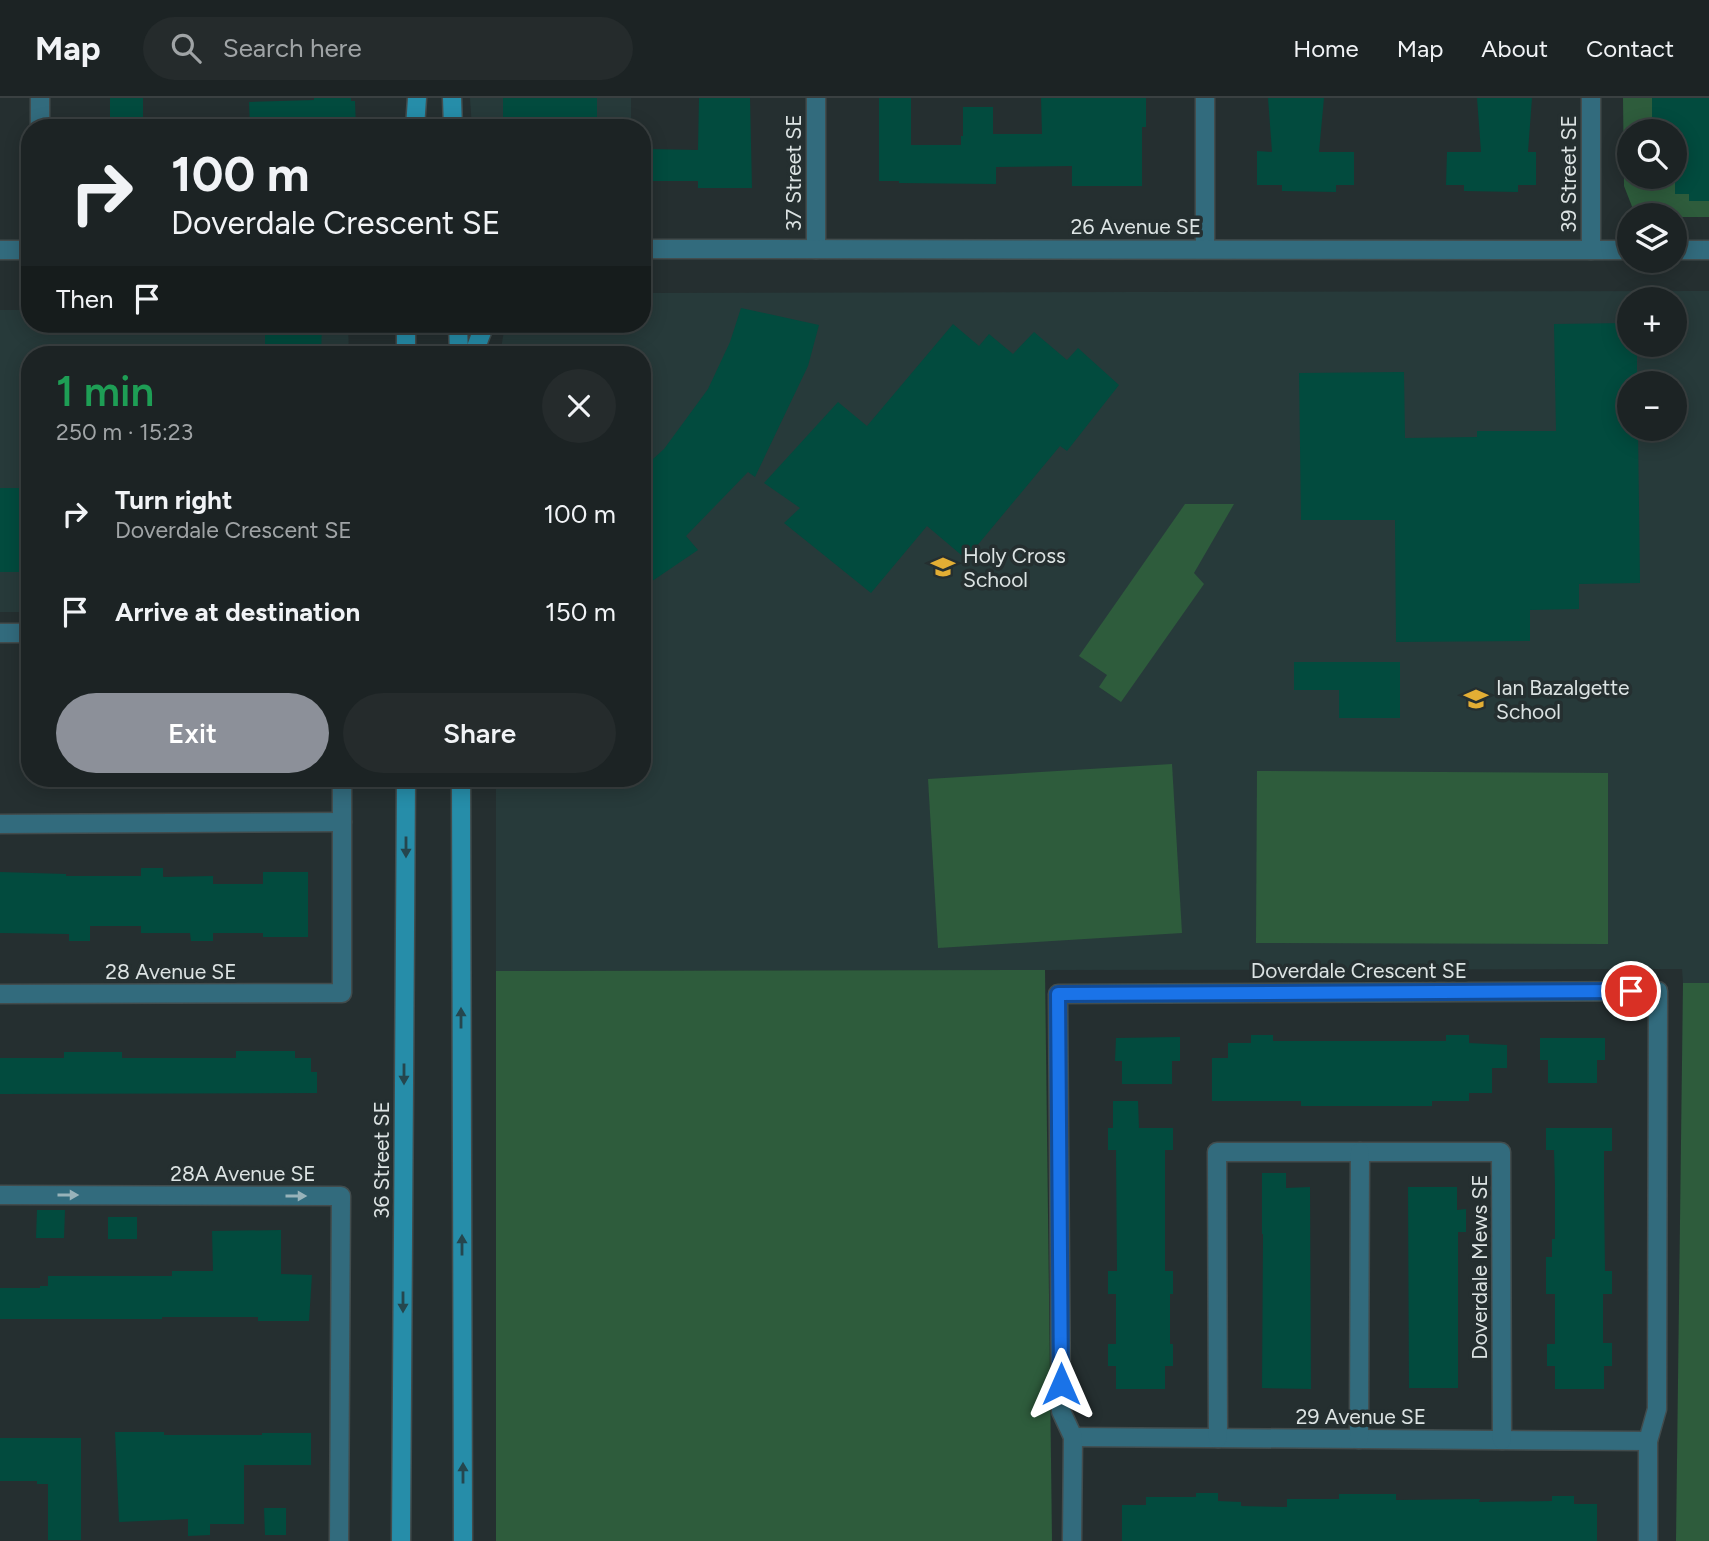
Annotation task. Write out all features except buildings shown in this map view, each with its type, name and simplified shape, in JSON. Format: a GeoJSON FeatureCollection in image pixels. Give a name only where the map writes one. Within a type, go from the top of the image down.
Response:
{"type":"FeatureCollection","features":[{"type":"Feature","properties":{"kind":"main road"},"geometry":{"type":"LineString","coordinates":[[415,119],[416,98]]}},
{"type":"Feature","properties":{"kind":"main road"},"geometry":{"type":"LineString","coordinates":[[452,98],[453,119]]}},
{"type":"Feature","properties":{"kind":"main road","name":"36 Street SE"},"geometry":{"type":"LineString","coordinates":[[401,1541],[406,787]]}},
{"type":"Feature","properties":{"kind":"main road"},"geometry":{"type":"LineString","coordinates":[[461,787],[463,1541]]}},
{"type":"Feature","properties":{"kind":"street"},"geometry":{"type":"LineString","coordinates":[[40,98],[40,119]]}},
{"type":"Feature","properties":{"kind":"street","name":"37 Street SE"},"geometry":{"type":"LineString","coordinates":[[816,98],[816,249]]}},
{"type":"Feature","properties":{"kind":"street"},"geometry":{"type":"LineString","coordinates":[[1205,98],[1205,249]]}},
{"type":"Feature","properties":{"kind":"street","name":"39 Street SE"},"geometry":{"type":"LineString","coordinates":[[1591,98],[1591,250]]}},
{"type":"Feature","properties":{"kind":"street","name":"26 Avenue SE"},"geometry":{"type":"LineString","coordinates":[[651,249],[1617,250]]}},
{"type":"Feature","properties":{"kind":"street"},"geometry":{"type":"LineString","coordinates":[[0,250],[21,250]]}},
{"type":"Feature","properties":{"kind":"street"},"geometry":{"type":"LineString","coordinates":[[1687,250],[1709,250]]}},
{"type":"Feature","properties":{"kind":"street"},"geometry":{"type":"LineString","coordinates":[[0,633],[21,633]]}},
{"type":"Feature","properties":{"kind":"street"},"geometry":{"type":"LineString","coordinates":[[0,824],[342,822],[342,787]]}},
{"type":"Feature","properties":{"kind":"street","name":"28 Avenue SE"},"geometry":{"type":"LineString","coordinates":[[0,994],[342,993],[342,822]]}},
{"type":"Feature","properties":{"kind":"street","name":"Doverdale Crescent SE"},"geometry":{"type":"LineString","coordinates":[[1072,1541],[1073,1437],[1061,1412],[1058,994],[1658,991],[1657,1409],[1648,1441],[1648,1541]]}},
{"type":"Feature","properties":{"kind":"street","name":"Doverdale Mews SE"},"geometry":{"type":"LineString","coordinates":[[1218,1438],[1217,1152],[1501,1152],[1502,1440]]}},
{"type":"Feature","properties":{"kind":"street"},"geometry":{"type":"LineString","coordinates":[[1359,1439],[1360,1152]]}},
{"type":"Feature","properties":{"kind":"street","name":"28A Avenue SE"},"geometry":{"type":"LineString","coordinates":[[0,1195],[341,1196],[339,1541]]}},
{"type":"Feature","properties":{"kind":"street","name":"29 Avenue SE"},"geometry":{"type":"LineString","coordinates":[[1073,1437],[1648,1441]]}},
{"type":"Feature","properties":{"kind":"shaded area"},"geometry":{"type":"Polygon","coordinates":[[[470,98],[631,98],[631,119],[471,119],[470,98]]]}},
{"type":"Feature","properties":{"kind":"shaded area"},"geometry":{"type":"Polygon","coordinates":[[[1617,291],[1617,357],[1687,357],[1687,291],[1709,291],[1709,983],[1683,983],[1682,969],[496,971],[496,787],[651,787],[651,346],[501,346],[504,333],[651,333],[651,293],[1617,291]]]}},
{"type":"Feature","properties":{"kind":"shaded area"},"geometry":{"type":"Polygon","coordinates":[[[0,310],[21,310],[21,333],[348,333],[349,346],[21,346],[21,612],[0,612],[0,310]]]}},
{"type":"Feature","properties":{"kind":"green space"},"geometry":{"type":"Polygon","coordinates":[[[1623,98],[1709,98],[1709,217],[1687,217],[1687,203],[1631,203],[1625,189],[1687,189],[1687,119],[1623,119],[1623,98]]]}},
{"type":"Feature","properties":{"kind":"green space"},"geometry":{"type":"Polygon","coordinates":[[[1185,504],[1234,504],[1194,573],[1204,584],[1121,702],[1099,687],[1107,675],[1079,656],[1185,504]]]}},
{"type":"Feature","properties":{"kind":"green space"},"geometry":{"type":"Polygon","coordinates":[[[1172,764],[1182,933],[938,948],[928,779],[1172,764]]]}},
{"type":"Feature","properties":{"kind":"green space"},"geometry":{"type":"Polygon","coordinates":[[[1257,771],[1608,773],[1608,944],[1256,943],[1257,771]]]}},
{"type":"Feature","properties":{"kind":"green space"},"geometry":{"type":"Polygon","coordinates":[[[1045,970],[1052,1541],[496,1541],[496,971],[1045,970]]]}},
{"type":"Feature","properties":{"kind":"green space"},"geometry":{"type":"Polygon","coordinates":[[[1683,983],[1709,983],[1709,1541],[1676,1541],[1683,983]]]}},
{"type":"Feature","properties":{"kind":"place","name":"Holy Cross School"},"geometry":{"type":"Point","coordinates":[943,567]}},
{"type":"Feature","properties":{"kind":"place","name":"Ian Bazalgette School"},"geometry":{"type":"Point","coordinates":[1476,699]}},
{"type":"Feature","properties":{"kind":"route"},"geometry":{"type":"LineString","coordinates":[[1061,1384],[1058,994],[1631,991]]}}]}
